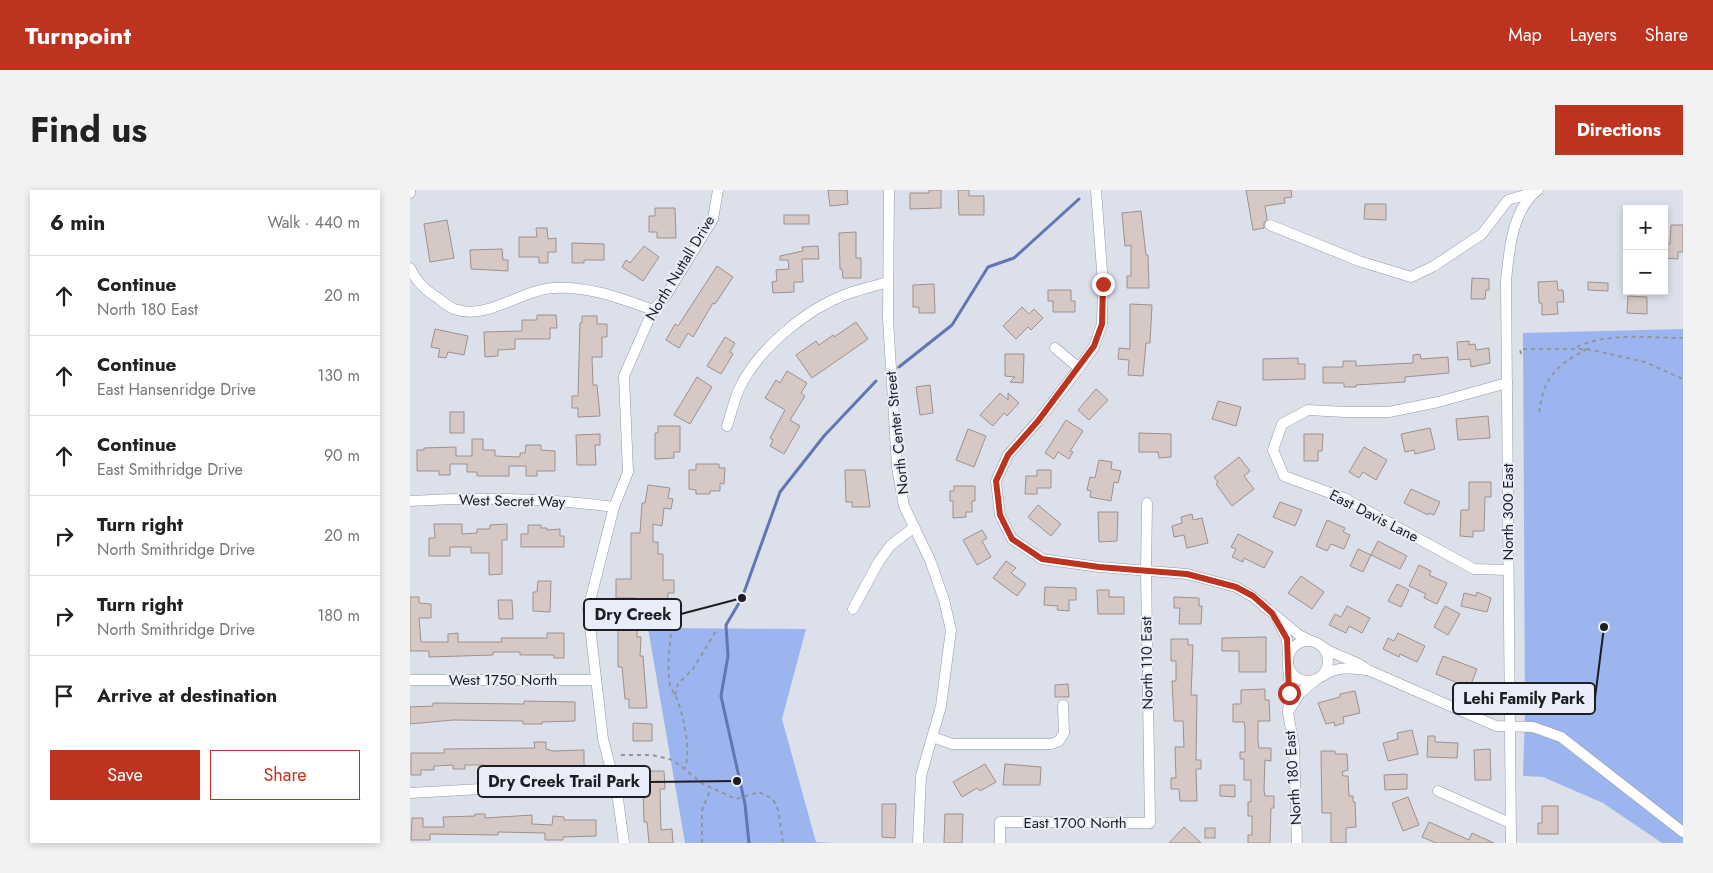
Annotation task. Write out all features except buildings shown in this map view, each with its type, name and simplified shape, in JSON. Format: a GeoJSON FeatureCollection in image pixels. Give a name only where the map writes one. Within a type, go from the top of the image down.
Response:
{"type":"FeatureCollection","features":[{"type":"Feature","properties":{"kind":"street","name":"North Nuttall Drive"},"geometry":{"type":"LineString","coordinates":[[624,843],[617,792],[603,739],[588,609],[614,507],[628,472],[624,376],[653,310],[665,297],[713,219],[718,190]]}},
{"type":"Feature","properties":{"kind":"street","name":"North Center Street"},"geometry":{"type":"LineString","coordinates":[[889,190],[888,282],[894,438],[904,506],[930,560],[944,600],[951,630],[946,679],[933,738],[921,776],[918,843]]}},
{"type":"Feature","properties":{"kind":"street"},"geometry":{"type":"LineString","coordinates":[[1096,190],[1103,284],[1102,324],[1094,346],[1038,421],[1008,455],[996,481],[1000,515],[1012,539],[1042,559],[1099,567],[1187,574],[1236,587],[1253,596],[1299,635],[1337,655],[1356,661],[1368,670],[1496,726],[1533,727],[1561,737],[1683,832]]}},
{"type":"Feature","properties":{"kind":"street"},"geometry":{"type":"LineString","coordinates":[[1270,225],[1359,261],[1411,276],[1434,266],[1482,234],[1508,200],[1537,191]]}},
{"type":"Feature","properties":{"kind":"street","name":"North 300 East"},"geometry":{"type":"LineString","coordinates":[[1511,843],[1506,281],[1509,252],[1522,210],[1537,191]]}},
{"type":"Feature","properties":{"kind":"street"},"geometry":{"type":"LineString","coordinates":[[410,268],[416,280],[426,290],[454,309],[474,312],[492,307],[525,293],[552,288],[580,289],[609,294],[653,310]]}},
{"type":"Feature","properties":{"kind":"street"},"geometry":{"type":"LineString","coordinates":[[727,426],[739,388],[765,351],[790,328],[816,308],[839,298],[888,282]]}},
{"type":"Feature","properties":{"kind":"street"},"geometry":{"type":"LineString","coordinates":[[1055,348],[1079,368]]}},
{"type":"Feature","properties":{"kind":"street","name":"East Davis Lane"},"geometry":{"type":"LineString","coordinates":[[1507,383],[1438,402],[1389,412],[1308,410],[1282,424],[1273,450],[1284,476],[1344,498],[1474,568],[1508,570]]}},
{"type":"Feature","properties":{"kind":"street","name":"West Secret Way"},"geometry":{"type":"LineString","coordinates":[[410,501],[491,499],[574,502],[614,507]]}},
{"type":"Feature","properties":{"kind":"street","name":"North 110 East"},"geometry":{"type":"LineString","coordinates":[[1148,503],[1146,570],[1150,823]]}},
{"type":"Feature","properties":{"kind":"street"},"geometry":{"type":"LineString","coordinates":[[853,609],[879,561],[891,545],[913,528]]}},
{"type":"Feature","properties":{"kind":"street","name":"North 180 East"},"geometry":{"type":"LineString","coordinates":[[1272,613],[1287,639],[1290,687],[1288,713],[1294,746],[1297,843]]}},
{"type":"Feature","properties":{"kind":"street"},"geometry":{"type":"LineString","coordinates":[[1311,641],[1298,643],[1292,649],[1288,661],[1292,674],[1299,679],[1308,681],[1318,679],[1335,669],[1368,670]]}},
{"type":"Feature","properties":{"kind":"street"},"geometry":{"type":"LineString","coordinates":[[1318,679],[1326,671],[1328,663],[1327,654],[1323,647]]}},
{"type":"Feature","properties":{"kind":"street","name":"North 180 East"},"geometry":{"type":"LineString","coordinates":[[1288,713],[1300,692],[1318,679]]}},
{"type":"Feature","properties":{"kind":"street","name":"West 1750 North"},"geometry":{"type":"LineString","coordinates":[[410,680],[596,680]]}},
{"type":"Feature","properties":{"kind":"street"},"geometry":{"type":"LineString","coordinates":[[933,738],[952,744],[1051,744],[1059,741],[1064,733],[1063,705]]}},
{"type":"Feature","properties":{"kind":"street"},"geometry":{"type":"LineString","coordinates":[[410,793],[499,788],[617,792]]}},
{"type":"Feature","properties":{"kind":"street"},"geometry":{"type":"LineString","coordinates":[[1438,791],[1510,823]]}},
{"type":"Feature","properties":{"kind":"street","name":"East 1700 North"},"geometry":{"type":"LineString","coordinates":[[1000,843],[1000,822],[1150,823]]}},
{"type":"Feature","properties":{"kind":"path"},"geometry":{"type":"LineString","coordinates":[[1574,348],[1591,341],[1623,337],[1683,338]]}},
{"type":"Feature","properties":{"kind":"path"},"geometry":{"type":"LineString","coordinates":[[1539,414],[1542,392],[1560,364],[1586,348]]}},
{"type":"Feature","properties":{"kind":"path"},"geometry":{"type":"LineString","coordinates":[[1521,354],[1520,349],[1586,348],[1645,362],[1683,379]]}},
{"type":"Feature","properties":{"kind":"path"},"geometry":{"type":"LineString","coordinates":[[674,695],[678,684],[693,669],[717,629]]}},
{"type":"Feature","properties":{"kind":"path"},"geometry":{"type":"LineString","coordinates":[[670,634],[668,661],[670,686],[674,695],[689,756],[685,768]]}},
{"type":"Feature","properties":{"kind":"path"},"geometry":{"type":"LineString","coordinates":[[621,755],[652,755],[673,760],[711,788],[736,799],[758,792],[773,799],[778,810],[783,843]]}},
{"type":"Feature","properties":{"kind":"path"},"geometry":{"type":"LineString","coordinates":[[702,843],[702,810],[711,788]]}},
{"type":"Feature","properties":{"kind":"shaded area"},"geometry":{"type":"Polygon","coordinates":[[[1683,329],[1683,843],[1662,843],[1603,803],[1543,777],[1523,776],[1525,712],[1523,333],[1683,329]]]}},
{"type":"Feature","properties":{"kind":"shaded area"},"geometry":{"type":"Polygon","coordinates":[[[648,628],[806,629],[782,719],[816,842],[833,843],[685,843],[648,628]]]}},
{"type":"Feature","properties":{"kind":"waterway"},"geometry":{"type":"LineString","coordinates":[[899,367],[952,325],[988,267],[1014,258],[1079,199]]}},
{"type":"Feature","properties":{"kind":"waterway"},"geometry":{"type":"LineString","coordinates":[[749,843],[745,804],[721,696],[728,656],[726,625],[742,598],[780,492],[824,436],[876,381]]}},
{"type":"Feature","properties":{"kind":"place","name":"Dry Creek"},"geometry":{"type":"Point","coordinates":[742,598]}},
{"type":"Feature","properties":{"kind":"place","name":"Lehi Family Park"},"geometry":{"type":"Point","coordinates":[1604,627]}},
{"type":"Feature","properties":{"kind":"place","name":"Dry Creek Trail Park"},"geometry":{"type":"Point","coordinates":[737,781]}},
{"type":"Feature","properties":{"kind":"route"},"geometry":{"type":"LineString","coordinates":[[1103,284],[1102,324],[1094,346],[1038,421],[1008,455],[996,481],[1000,515],[1012,539],[1042,559],[1099,567],[1187,574],[1236,587],[1253,596],[1272,613],[1281,625],[1287,639],[1289,693]]}}]}
